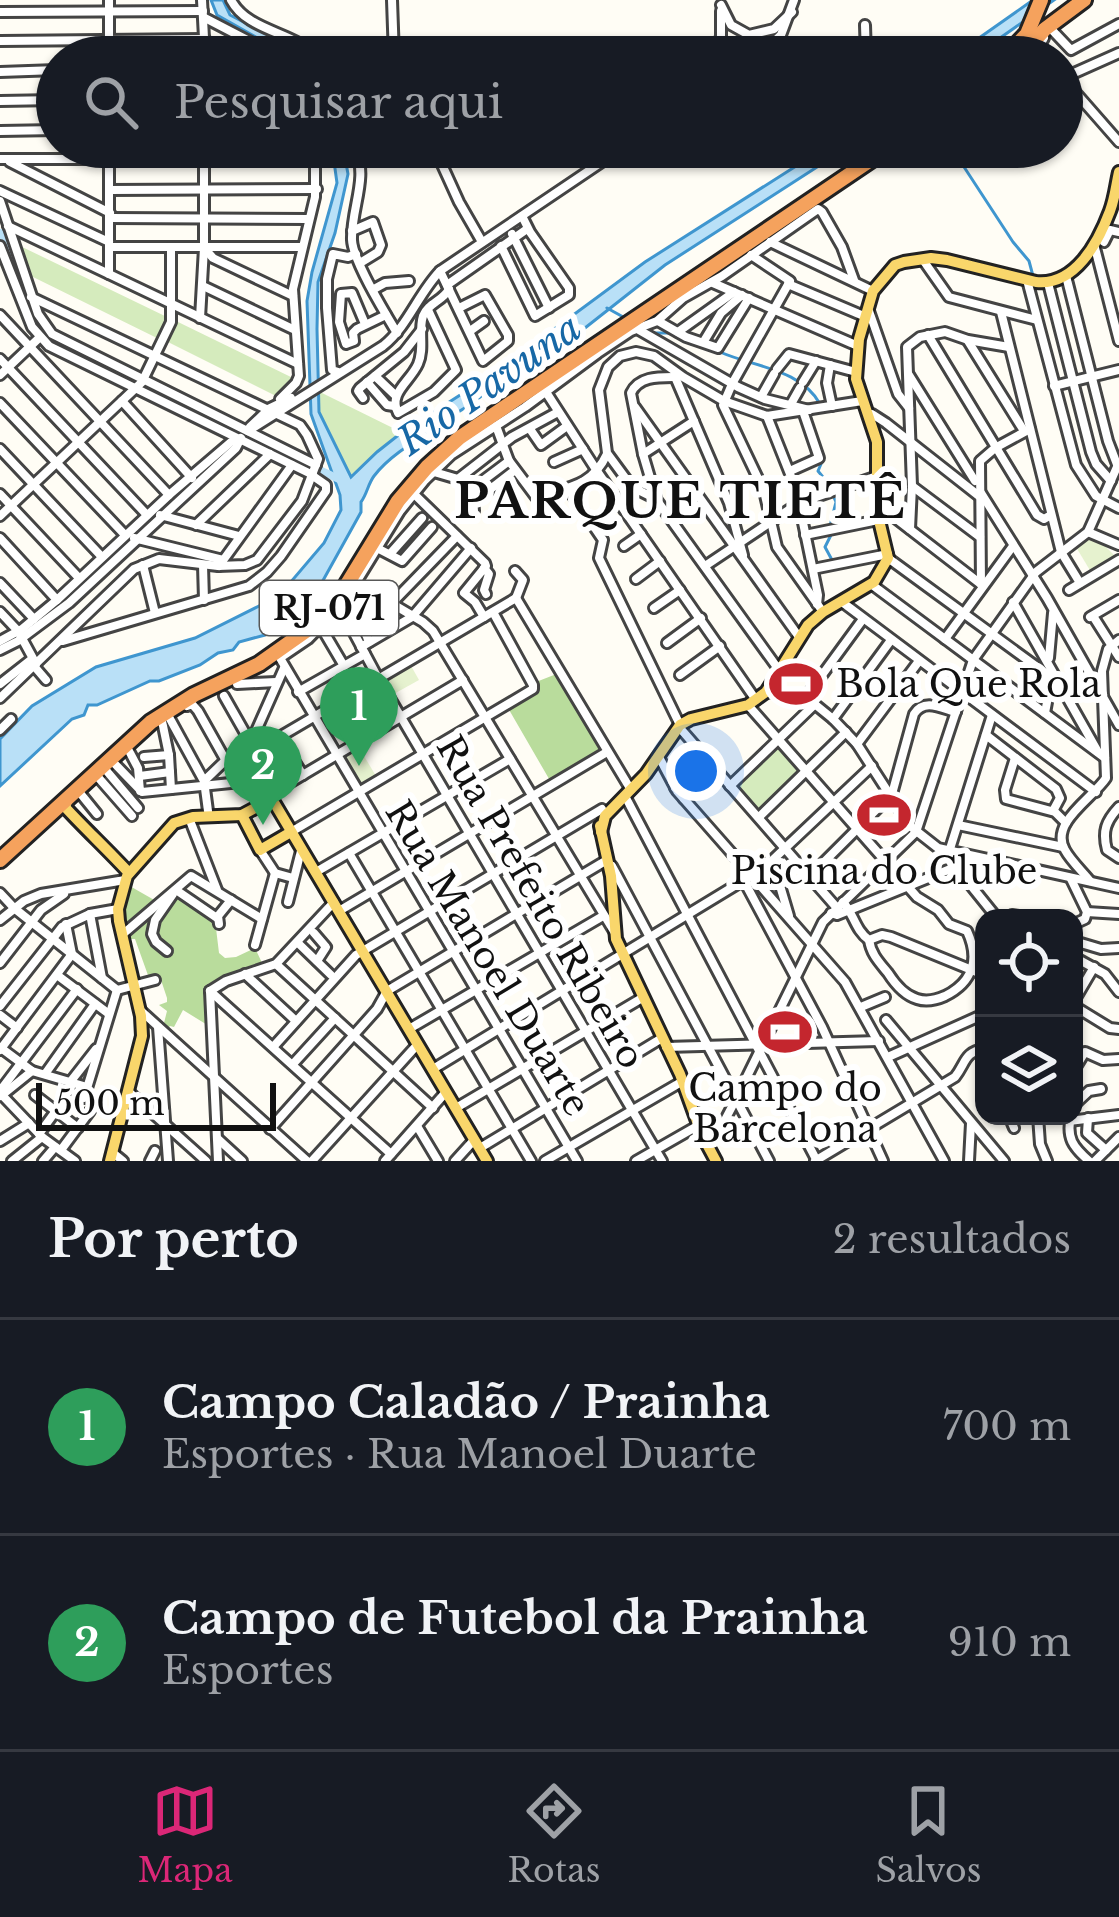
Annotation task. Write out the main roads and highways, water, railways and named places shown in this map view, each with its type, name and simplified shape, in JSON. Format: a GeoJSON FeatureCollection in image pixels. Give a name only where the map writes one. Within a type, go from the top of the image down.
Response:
{"type":"FeatureCollection","features":[{"type":"Feature","properties":{"kind":"highway"},"geometry":{"type":"LineString","coordinates":[[1025,36],[1041,0]]}},
{"type":"Feature","properties":{"kind":"highway"},"geometry":{"type":"LineString","coordinates":[[1036,36],[1088,0]]}},
{"type":"Feature","properties":{"kind":"highway","name":"RJ-071"},"geometry":{"type":"LineString","coordinates":[[0,856],[154,712],[249,663],[302,628],[344,581],[394,495],[427,457],[463,427],[637,323],[848,168]]}},
{"type":"Feature","properties":{"kind":"highway","name":"RJ-071"},"geometry":{"type":"LineString","coordinates":[[0,856],[72,798],[151,722],[259,664],[299,636],[341,594],[398,501],[459,438],[637,323],[860,168]]}},
{"type":"Feature","properties":{"kind":"main road"},"geometry":{"type":"LineString","coordinates":[[710,1147],[615,933],[614,875],[602,832],[608,806],[627,793],[679,726],[757,699],[820,608],[842,602],[882,572],[888,556],[878,520],[877,442],[856,372],[873,291],[895,266],[922,259],[947,260],[1048,283],[1066,277],[1099,242],[1119,172]]}},
{"type":"Feature","properties":{"kind":"main road"},"geometry":{"type":"LineString","coordinates":[[113,1159],[142,1036],[118,908],[127,876],[174,823],[242,815],[271,797],[487,1161]]}},
{"type":"Feature","properties":{"kind":"main road"},"geometry":{"type":"LineString","coordinates":[[72,798],[65,807],[68,812],[127,876]]}},
{"type":"Feature","properties":{"kind":"main road"},"geometry":{"type":"LineString","coordinates":[[242,815],[260,850],[291,832]]}},
{"type":"Feature","properties":{"kind":"main road"},"geometry":{"type":"LineString","coordinates":[[48,816],[77,823],[127,876]]}},
{"type":"Feature","properties":{"kind":"water"},"geometry":{"type":"Polygon","coordinates":[[[211,0],[223,0],[230,15],[270,36],[254,36],[217,15],[211,0]]]}},
{"type":"Feature","properties":{"kind":"water"},"geometry":{"type":"Polygon","coordinates":[[[1033,0],[1054,0],[1003,36],[982,36],[1033,0]]]}},
{"type":"Feature","properties":{"kind":"water","name":"Rio Pavuna"},"geometry":{"type":"Polygon","coordinates":[[[335,168],[347,168],[335,233],[318,282],[319,412],[351,477],[401,433],[496,372],[645,262],[793,168],[815,168],[665,265],[571,339],[392,458],[372,479],[361,512],[316,593],[292,618],[200,665],[88,705],[84,715],[72,719],[0,786],[0,739],[32,706],[96,667],[195,638],[259,606],[290,583],[324,543],[341,510],[340,495],[311,414],[307,301],[337,183],[335,168]]]}},
{"type":"Feature","properties":{"kind":"waterway"},"geometry":{"type":"LineString","coordinates":[[965,168],[1029,261],[1033,276]]}},
{"type":"Feature","properties":{"kind":"waterway"},"geometry":{"type":"LineString","coordinates":[[0,233],[40,329],[66,351]]}},
{"type":"Feature","properties":{"kind":"waterway"},"geometry":{"type":"LineString","coordinates":[[607,308],[625,318]]}},
{"type":"Feature","properties":{"kind":"waterway"},"geometry":{"type":"LineString","coordinates":[[644,327],[695,342]]}},
{"type":"Feature","properties":{"kind":"waterway"},"geometry":{"type":"LineString","coordinates":[[720,352],[789,376],[820,404]]}},
{"type":"Feature","properties":{"kind":"waterway"},"geometry":{"type":"LineString","coordinates":[[101,367],[343,481]]}},
{"type":"Feature","properties":{"kind":"waterway"},"geometry":{"type":"LineString","coordinates":[[821,464],[818,471],[836,502],[825,547],[832,560]]}},
{"type":"Feature","properties":{"kind":"place","name":"Bola Que Rola"},"geometry":{"type":"Point","coordinates":[796,684]}},
{"type":"Feature","properties":{"kind":"place","name":"Campo Caladão / Prainha"},"geometry":{"type":"Point","coordinates":[359,766]}},
{"type":"Feature","properties":{"kind":"place","name":"Piscina do Clube"},"geometry":{"type":"Point","coordinates":[884,815]}},
{"type":"Feature","properties":{"kind":"place","name":"Campo de Futebol da Prainha"},"geometry":{"type":"Point","coordinates":[263,825]}},
{"type":"Feature","properties":{"kind":"place","name":"Campo do Barcelona"},"geometry":{"type":"Point","coordinates":[785,1032]}},
{"type":"Feature","properties":{"kind":"district","name":"PARQUE TIETÊ"},"geometry":{"type":"Point","coordinates":[681,501]}}]}
